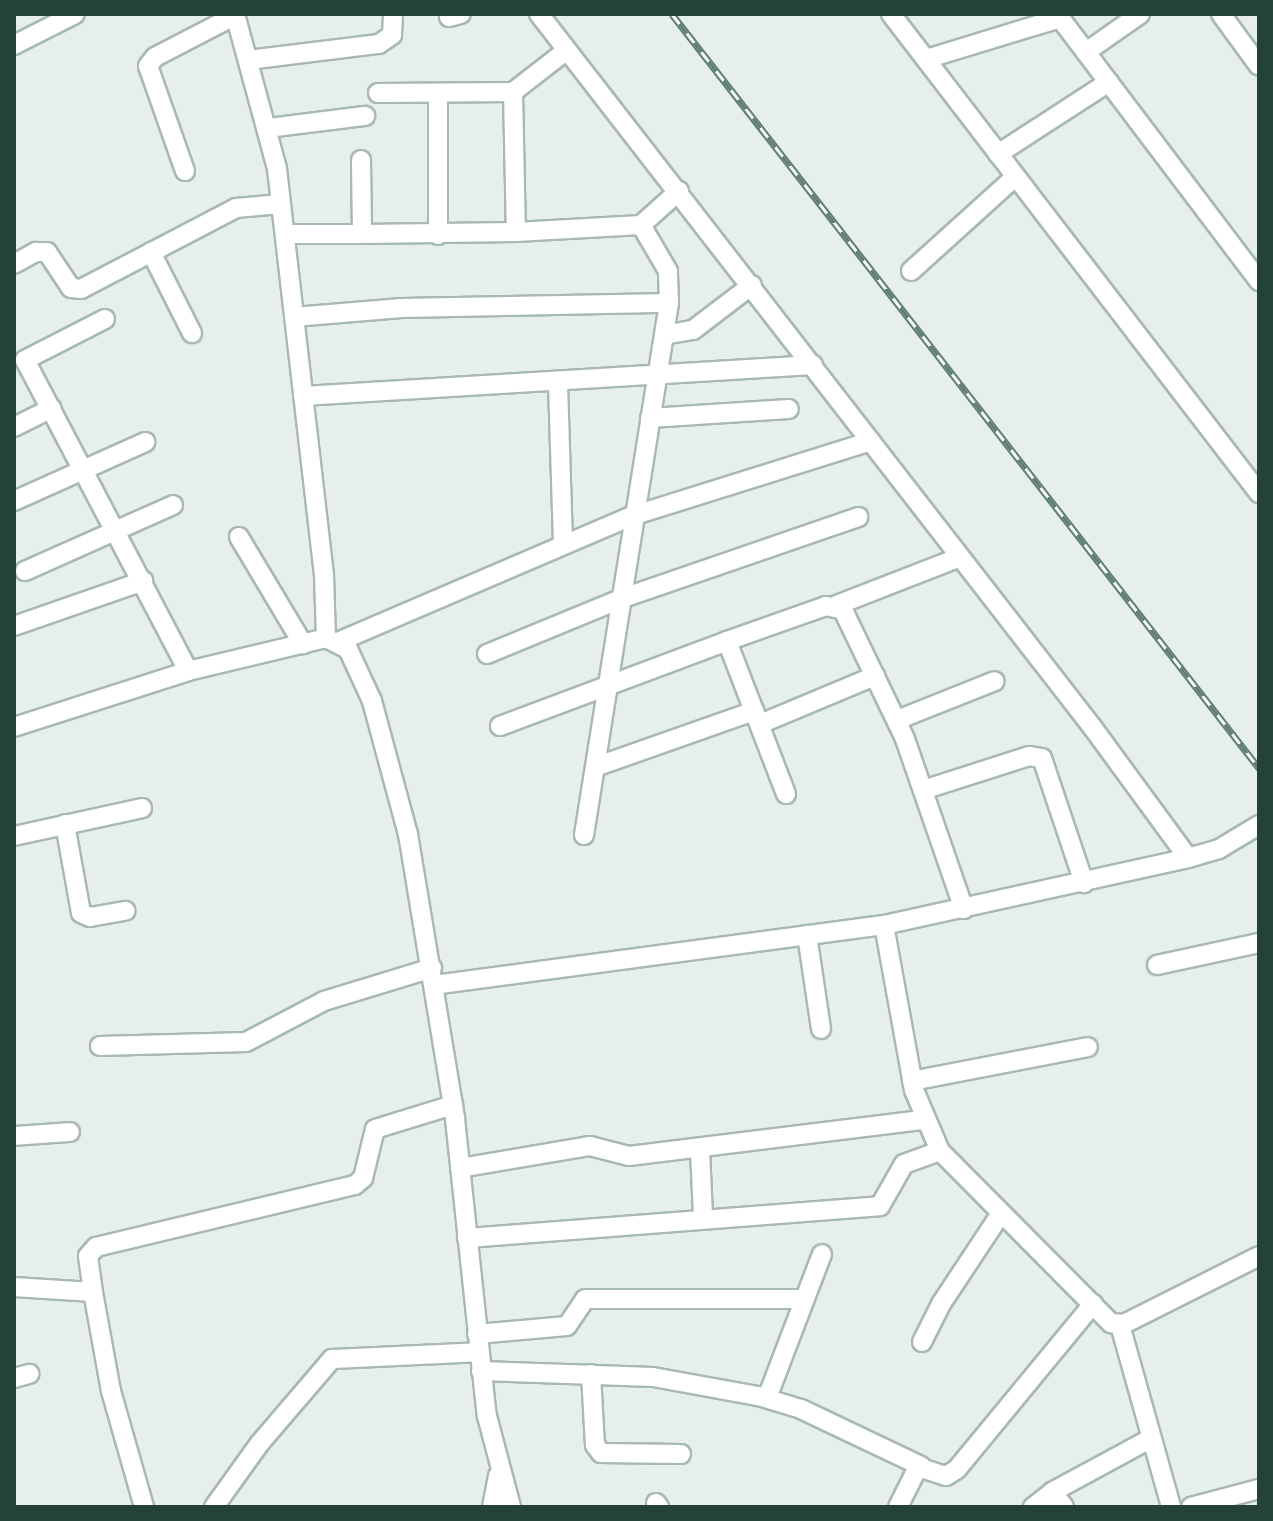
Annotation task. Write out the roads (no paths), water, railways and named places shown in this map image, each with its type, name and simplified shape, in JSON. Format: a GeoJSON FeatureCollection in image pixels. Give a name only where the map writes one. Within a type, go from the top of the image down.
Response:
{"type":"FeatureCollection","features":[{"type":"Feature","properties":{"kind":"street"},"geometry":{"type":"LineString","coordinates":[[14,45],[75,14]]}},
{"type":"Feature","properties":{"kind":"street"},"geometry":{"type":"LineString","coordinates":[[248,60],[379,44],[392,35],[393,14]]}},
{"type":"Feature","properties":{"kind":"street"},"geometry":{"type":"LineString","coordinates":[[539,14],[752,285],[1188,858]]}},
{"type":"Feature","properties":{"kind":"street"},"geometry":{"type":"LineString","coordinates":[[891,14],[1259,493]]}},
{"type":"Feature","properties":{"kind":"street"},"geometry":{"type":"LineString","coordinates":[[1086,52],[1140,14]]}},
{"type":"Feature","properties":{"kind":"street"},"geometry":{"type":"LineString","coordinates":[[1221,14],[1259,66]]}},
{"type":"Feature","properties":{"kind":"street"},"geometry":{"type":"LineString","coordinates":[[185,171],[148,66],[155,57],[235,15],[268,128],[281,204],[333,640],[360,671],[394,773],[433,977],[453,1105],[479,1352],[498,1473],[511,1507]]}},
{"type":"Feature","properties":{"kind":"street"},"geometry":{"type":"LineString","coordinates":[[926,59],[1059,16],[1259,281]]}},
{"type":"Feature","properties":{"kind":"street"},"geometry":{"type":"LineString","coordinates":[[378,93],[513,92],[567,50]]}},
{"type":"Feature","properties":{"kind":"street"},"geometry":{"type":"LineString","coordinates":[[998,154],[1109,82]]}},
{"type":"Feature","properties":{"kind":"street"},"geometry":{"type":"LineString","coordinates":[[513,92],[516,232]]}},
{"type":"Feature","properties":{"kind":"street"},"geometry":{"type":"LineString","coordinates":[[438,93],[438,235]]}},
{"type":"Feature","properties":{"kind":"street"},"geometry":{"type":"LineString","coordinates":[[268,128],[365,116]]}},
{"type":"Feature","properties":{"kind":"street"},"geometry":{"type":"LineString","coordinates":[[361,160],[362,234]]}},
{"type":"Feature","properties":{"kind":"street"},"geometry":{"type":"LineString","coordinates":[[911,271],[1015,177]]}},
{"type":"Feature","properties":{"kind":"street"},"geometry":{"type":"LineString","coordinates":[[285,234],[438,235],[641,225],[679,191]]}},
{"type":"Feature","properties":{"kind":"street"},"geometry":{"type":"LineString","coordinates":[[14,264],[47,252],[76,290],[236,208],[281,204]]}},
{"type":"Feature","properties":{"kind":"street"},"geometry":{"type":"LineString","coordinates":[[584,835],[623,598],[632,516],[669,303],[668,271],[641,225]]}},
{"type":"Feature","properties":{"kind":"street"},"geometry":{"type":"LineString","coordinates":[[151,252],[192,333]]}},
{"type":"Feature","properties":{"kind":"street"},"geometry":{"type":"LineString","coordinates":[[664,335],[693,330],[752,285]]}},
{"type":"Feature","properties":{"kind":"street"},"geometry":{"type":"LineString","coordinates":[[294,317],[402,308],[669,303]]}},
{"type":"Feature","properties":{"kind":"street"},"geometry":{"type":"LineString","coordinates":[[105,319],[20,363],[52,408],[86,469],[188,671]]}},
{"type":"Feature","properties":{"kind":"street"},"geometry":{"type":"LineString","coordinates":[[303,396],[558,384],[813,365]]}},
{"type":"Feature","properties":{"kind":"street"},"geometry":{"type":"LineString","coordinates":[[558,384],[563,543]]}},
{"type":"Feature","properties":{"kind":"street"},"geometry":{"type":"LineString","coordinates":[[14,427],[52,408]]}},
{"type":"Feature","properties":{"kind":"street"},"geometry":{"type":"LineString","coordinates":[[650,418],[789,409]]}},
{"type":"Feature","properties":{"kind":"street"},"geometry":{"type":"LineString","coordinates":[[14,727],[188,671],[333,640],[632,516],[871,441]]}},
{"type":"Feature","properties":{"kind":"street"},"geometry":{"type":"LineString","coordinates":[[14,501],[145,442]]}},
{"type":"Feature","properties":{"kind":"street"},"geometry":{"type":"LineString","coordinates":[[25,571],[173,505]]}},
{"type":"Feature","properties":{"kind":"street"},"geometry":{"type":"LineString","coordinates":[[487,654],[623,598],[858,517]]}},
{"type":"Feature","properties":{"kind":"street"},"geometry":{"type":"LineString","coordinates":[[239,537],[303,644]]}},
{"type":"Feature","properties":{"kind":"street"},"geometry":{"type":"LineString","coordinates":[[500,726],[608,683],[837,605],[960,557]]}},
{"type":"Feature","properties":{"kind":"street"},"geometry":{"type":"LineString","coordinates":[[14,626],[143,581]]}},
{"type":"Feature","properties":{"kind":"street"},"geometry":{"type":"LineString","coordinates":[[837,605],[897,720],[964,909]]}},
{"type":"Feature","properties":{"kind":"street"},"geometry":{"type":"LineString","coordinates":[[727,641],[786,794]]}},
{"type":"Feature","properties":{"kind":"street"},"geometry":{"type":"LineString","coordinates":[[595,767],[757,718],[875,676]]}},
{"type":"Feature","properties":{"kind":"street"},"geometry":{"type":"LineString","coordinates":[[897,720],[995,681]]}},
{"type":"Feature","properties":{"kind":"street"},"geometry":{"type":"LineString","coordinates":[[923,790],[1029,756],[1042,758],[1084,883]]}},
{"type":"Feature","properties":{"kind":"street"},"geometry":{"type":"LineString","coordinates":[[14,836],[142,808]]}},
{"type":"Feature","properties":{"kind":"street"},"geometry":{"type":"LineString","coordinates":[[65,824],[81,913],[90,917],[125,911]]}},
{"type":"Feature","properties":{"kind":"street"},"geometry":{"type":"LineString","coordinates":[[100,1046],[246,1042],[324,1001],[433,977],[884,925],[1188,858],[1257,831]]}},
{"type":"Feature","properties":{"kind":"street"},"geometry":{"type":"LineString","coordinates":[[884,925],[912,1081],[924,1120],[940,1151],[1000,1215],[1093,1304],[1120,1325],[1171,1507]]}},
{"type":"Feature","properties":{"kind":"street"},"geometry":{"type":"LineString","coordinates":[[807,935],[821,1029]]}},
{"type":"Feature","properties":{"kind":"street"},"geometry":{"type":"LineString","coordinates":[[1157,965],[1259,943]]}},
{"type":"Feature","properties":{"kind":"street"},"geometry":{"type":"LineString","coordinates":[[912,1081],[1088,1047]]}},
{"type":"Feature","properties":{"kind":"street"},"geometry":{"type":"LineString","coordinates":[[144,1507],[111,1391],[88,1256],[96,1247],[355,1185],[363,1178],[375,1129],[453,1105]]}},
{"type":"Feature","properties":{"kind":"street"},"geometry":{"type":"LineString","coordinates":[[460,1168],[590,1146],[629,1156],[700,1150],[924,1120]]}},
{"type":"Feature","properties":{"kind":"street"},"geometry":{"type":"LineString","coordinates":[[14,1136],[70,1132]]}},
{"type":"Feature","properties":{"kind":"street"},"geometry":{"type":"LineString","coordinates":[[700,1150],[703,1216]]}},
{"type":"Feature","properties":{"kind":"street"},"geometry":{"type":"LineString","coordinates":[[467,1238],[703,1216],[880,1206],[904,1164],[940,1151]]}},
{"type":"Feature","properties":{"kind":"street"},"geometry":{"type":"LineString","coordinates":[[922,1342],[1000,1215]]}},
{"type":"Feature","properties":{"kind":"street"},"geometry":{"type":"LineString","coordinates":[[767,1398],[822,1254]]}},
{"type":"Feature","properties":{"kind":"street"},"geometry":{"type":"LineString","coordinates":[[1120,1325],[1259,1256]]}},
{"type":"Feature","properties":{"kind":"street"},"geometry":{"type":"LineString","coordinates":[[14,1287],[93,1292]]}},
{"type":"Feature","properties":{"kind":"street"},"geometry":{"type":"LineString","coordinates":[[214,1507],[302,1390],[332,1359],[479,1352],[567,1326],[585,1299],[803,1299]]}},
{"type":"Feature","properties":{"kind":"street"},"geometry":{"type":"LineString","coordinates":[[479,1352],[591,1374],[653,1377],[767,1398],[946,1476],[957,1469],[1093,1304]]}},
{"type":"Feature","properties":{"kind":"street"},"geometry":{"type":"LineString","coordinates":[[591,1374],[595,1445],[601,1453],[681,1454]]}},
{"type":"Feature","properties":{"kind":"street"},"geometry":{"type":"LineString","coordinates":[[1033,1507],[1058,1500],[1150,1439]]}},
{"type":"Feature","properties":{"kind":"street"},"geometry":{"type":"LineString","coordinates":[[898,1507],[921,1466]]}},
{"type":"Feature","properties":{"kind":"street"},"geometry":{"type":"LineString","coordinates":[[492,1507],[498,1473]]}},
{"type":"Feature","properties":{"kind":"street"},"geometry":{"type":"LineString","coordinates":[[1191,1507],[1259,1489]]}},
{"type":"Feature","properties":{"kind":"railway"},"geometry":{"type":"LineString","coordinates":[[672,14],[1259,768]]}}]}
